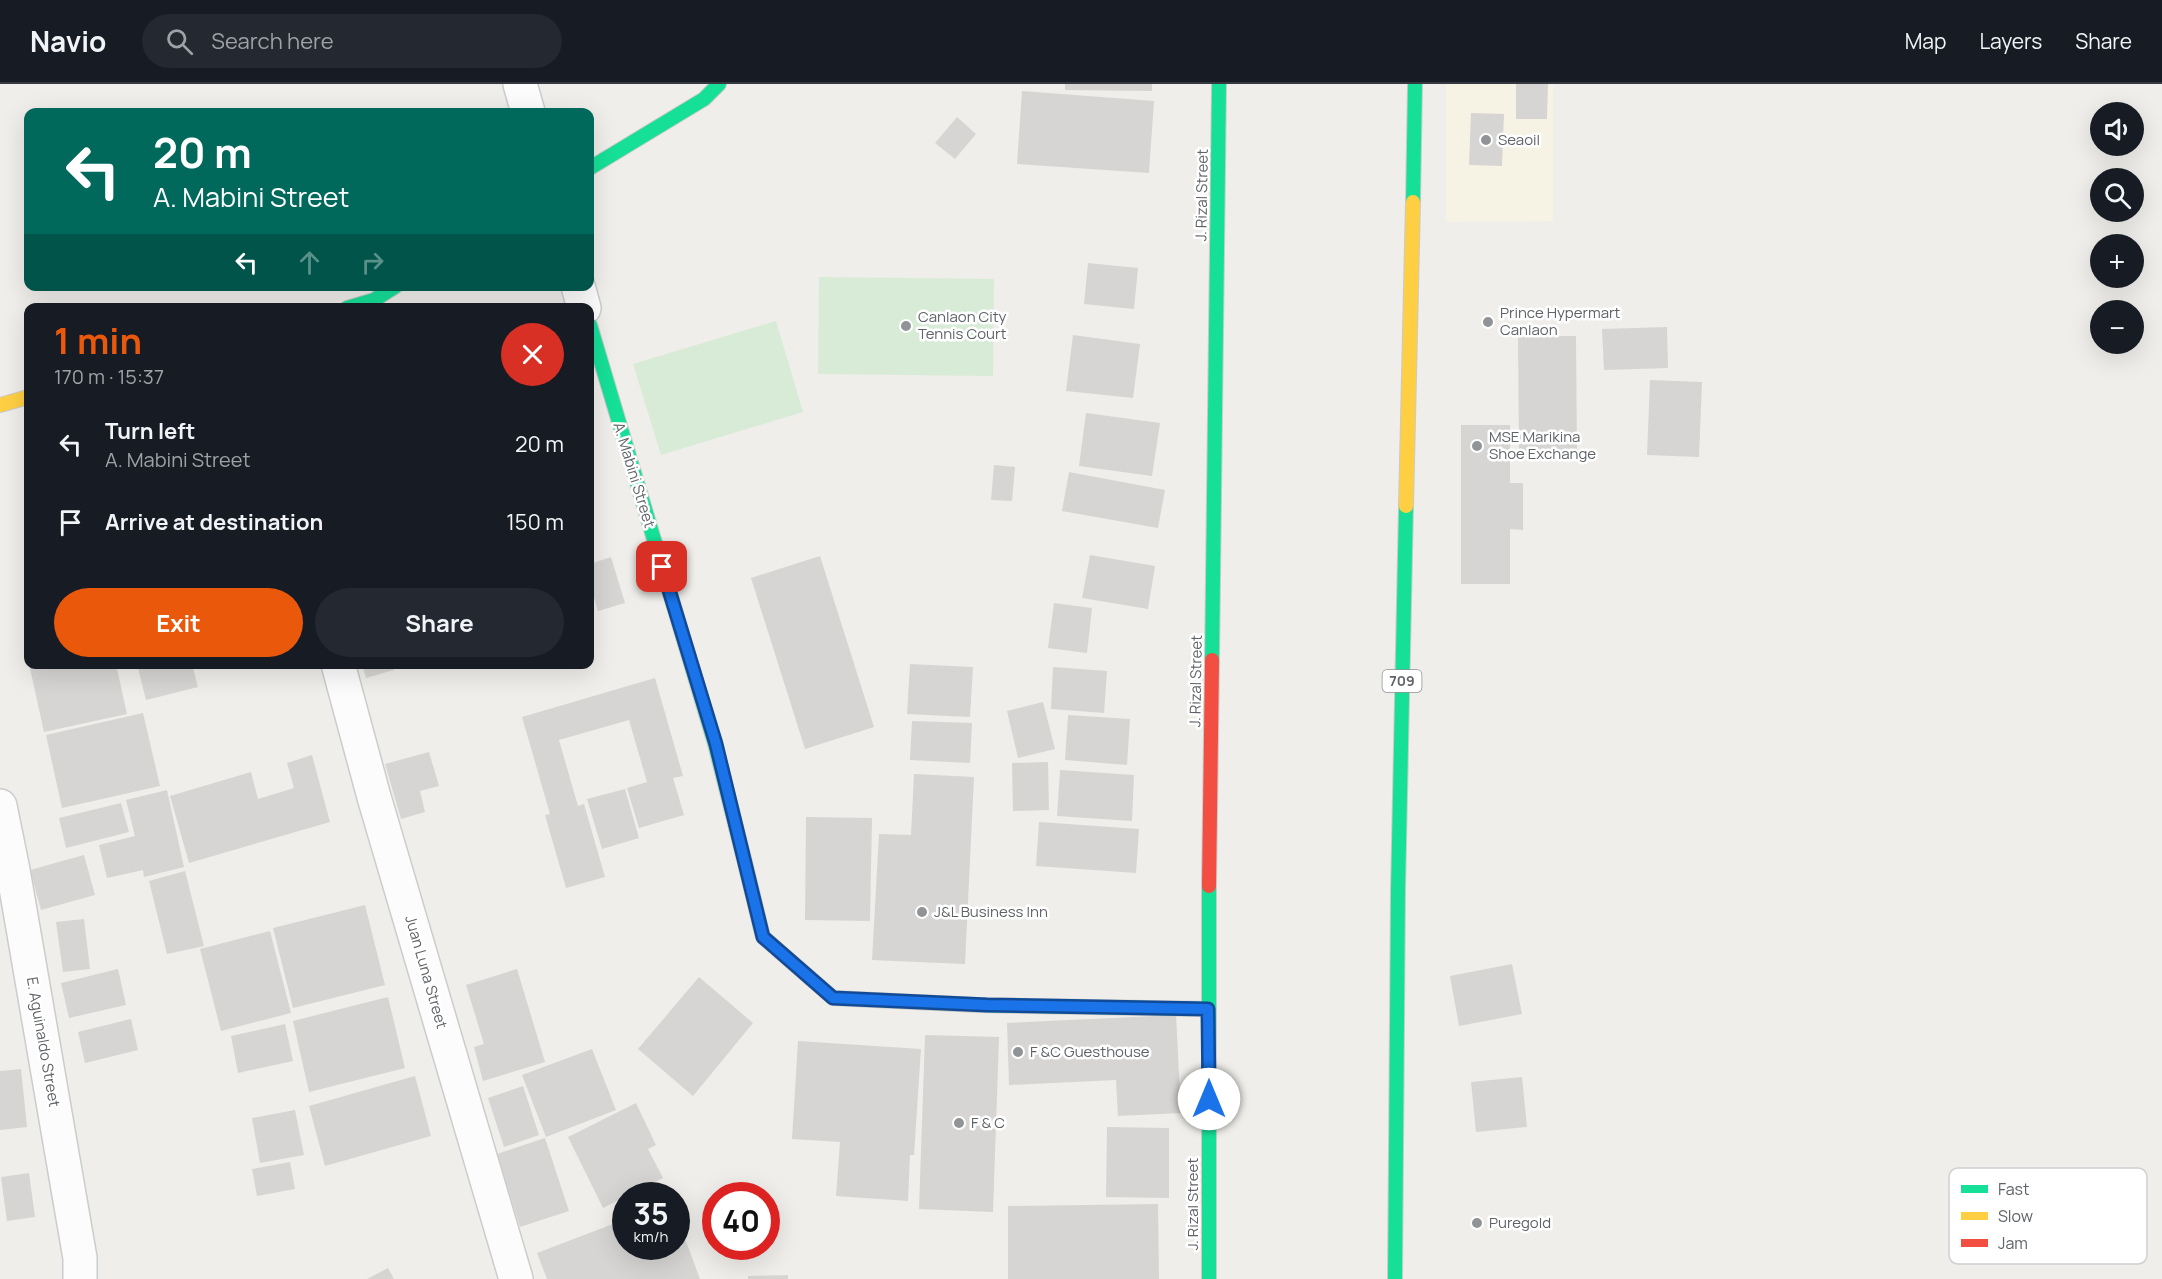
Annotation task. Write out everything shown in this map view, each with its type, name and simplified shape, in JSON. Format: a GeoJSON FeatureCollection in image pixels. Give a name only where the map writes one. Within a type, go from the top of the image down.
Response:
{"type":"FeatureCollection","features":[{"type":"Feature","properties":{"kind":"street"},"geometry":{"type":"LineString","coordinates":[[520,84],[527,108]]}},
{"type":"Feature","properties":{"kind":"street"},"geometry":{"type":"LineString","coordinates":[[594,166],[704,99],[718,84]]}},
{"type":"Feature","properties":{"kind":"street","name":"J. Rizal Street"},"geometry":{"type":"LineString","coordinates":[[1209,1279],[1208,1009],[1219,84]]}},
{"type":"Feature","properties":{"kind":"street","name":"709"},"geometry":{"type":"LineString","coordinates":[[1395,1279],[1398,879],[1414,84]]}},
{"type":"Feature","properties":{"kind":"street"},"geometry":{"type":"LineString","coordinates":[[364,303],[388,291]]}},
{"type":"Feature","properties":{"kind":"street","name":"A. Mabini Street"},"geometry":{"type":"LineString","coordinates":[[594,338],[716,744],[763,937],[833,998],[987,1005],[1208,1009]]}},
{"type":"Feature","properties":{"kind":"street"},"geometry":{"type":"LineString","coordinates":[[0,405],[24,399]]}},
{"type":"Feature","properties":{"kind":"street","name":"Juan Luna Street"},"geometry":{"type":"LineString","coordinates":[[339,669],[374,797],[516,1279]]}},
{"type":"Feature","properties":{"kind":"street","name":"E. Aguinaldo Street"},"geometry":{"type":"LineString","coordinates":[[0,806],[78,1246],[80,1279]]}},
{"type":"Feature","properties":{"kind":"shaded area"},"geometry":{"type":"Polygon","coordinates":[[[1446,84],[1553,84],[1553,221],[1446,222],[1446,84]]]}},
{"type":"Feature","properties":{"kind":"green space","name":"Canlaon City Tennis Court"},"geometry":{"type":"Polygon","coordinates":[[[819,277],[994,279],[993,376],[818,374],[819,277]]]}},
{"type":"Feature","properties":{"kind":"green space"},"geometry":{"type":"Polygon","coordinates":[[[776,321],[803,412],[661,455],[633,364],[776,321]]]}},
{"type":"Feature","properties":{"kind":"building"},"geometry":{"type":"Polygon","coordinates":[[[1065,84],[1152,84],[1152,91],[1065,90],[1065,84]]]}},
{"type":"Feature","properties":{"kind":"building"},"geometry":{"type":"Polygon","coordinates":[[[1516,84],[1548,84],[1547,119],[1516,119],[1516,84]]]}},
{"type":"Feature","properties":{"kind":"building"},"geometry":{"type":"Polygon","coordinates":[[[1022,91],[1154,101],[1149,173],[1017,164],[1022,91]]]}},
{"type":"Feature","properties":{"kind":"building","name":"Seaoil"},"geometry":{"type":"Polygon","coordinates":[[[1471,113],[1504,114],[1502,166],[1469,165],[1471,113]]]}},
{"type":"Feature","properties":{"kind":"building"},"geometry":{"type":"Polygon","coordinates":[[[957,117],[976,134],[955,159],[935,143],[957,117]]]}},
{"type":"Feature","properties":{"kind":"building"},"geometry":{"type":"Polygon","coordinates":[[[1088,263],[1138,268],[1134,309],[1084,304],[1088,263]]]}},
{"type":"Feature","properties":{"kind":"building"},"geometry":{"type":"Polygon","coordinates":[[[1667,327],[1668,368],[1604,370],[1602,329],[1667,327]]]}},
{"type":"Feature","properties":{"kind":"building"},"geometry":{"type":"Polygon","coordinates":[[[1073,335],[1140,344],[1133,398],[1066,391],[1073,335]]]}},
{"type":"Feature","properties":{"kind":"building"},"geometry":{"type":"Polygon","coordinates":[[[1518,336],[1576,336],[1577,457],[1519,457],[1518,336]]]}},
{"type":"Feature","properties":{"kind":"building"},"geometry":{"type":"Polygon","coordinates":[[[1650,380],[1702,382],[1699,457],[1647,455],[1650,380]]]}},
{"type":"Feature","properties":{"kind":"building"},"geometry":{"type":"Polygon","coordinates":[[[1086,413],[1160,423],[1152,476],[1079,466],[1086,413]]]}},
{"type":"Feature","properties":{"kind":"building"},"geometry":{"type":"Polygon","coordinates":[[[1461,425],[1510,425],[1510,483],[1523,483],[1523,530],[1510,529],[1510,584],[1461,584],[1461,425]]]}},
{"type":"Feature","properties":{"kind":"building"},"geometry":{"type":"Polygon","coordinates":[[[994,465],[1015,467],[1012,501],[991,500],[994,465]]]}},
{"type":"Feature","properties":{"kind":"building"},"geometry":{"type":"Polygon","coordinates":[[[1069,472],[1165,490],[1158,528],[1062,511],[1069,472]]]}},
{"type":"Feature","properties":{"kind":"building"},"geometry":{"type":"Polygon","coordinates":[[[1090,555],[1155,566],[1148,609],[1082,598],[1090,555]]]}},
{"type":"Feature","properties":{"kind":"building"},"geometry":{"type":"Polygon","coordinates":[[[820,556],[874,727],[805,749],[751,578],[820,556]]]}},
{"type":"Feature","properties":{"kind":"building"},"geometry":{"type":"Polygon","coordinates":[[[611,557],[625,603],[598,611],[594,598],[594,563],[611,557]]]}},
{"type":"Feature","properties":{"kind":"building"},"geometry":{"type":"Polygon","coordinates":[[[1054,603],[1092,608],[1087,653],[1048,648],[1054,603]]]}},
{"type":"Feature","properties":{"kind":"building"},"geometry":{"type":"Polygon","coordinates":[[[910,664],[973,667],[970,717],[907,714],[910,664]]]}},
{"type":"Feature","properties":{"kind":"building"},"geometry":{"type":"Polygon","coordinates":[[[1053,667],[1107,671],[1104,713],[1051,709],[1053,667]]]}},
{"type":"Feature","properties":{"kind":"building"},"geometry":{"type":"Polygon","coordinates":[[[30,669],[117,669],[127,714],[44,732],[30,669]]]}},
{"type":"Feature","properties":{"kind":"building"},"geometry":{"type":"Polygon","coordinates":[[[138,669],[193,669],[198,687],[146,700],[138,669]]]}},
{"type":"Feature","properties":{"kind":"building"},"geometry":{"type":"Polygon","coordinates":[[[363,669],[394,669],[394,670],[366,678],[363,669]]]}},
{"type":"Feature","properties":{"kind":"building"},"geometry":{"type":"Polygon","coordinates":[[[655,678],[683,776],[673,778],[684,815],[639,828],[627,788],[647,782],[629,720],[559,740],[578,806],[584,804],[605,877],[566,888],[545,815],[550,814],[522,717],[655,678]]]}},
{"type":"Feature","properties":{"kind":"building"},"geometry":{"type":"Polygon","coordinates":[[[1043,702],[1055,749],[1018,758],[1007,711],[1043,702]]]}},
{"type":"Feature","properties":{"kind":"building"},"geometry":{"type":"Polygon","coordinates":[[[143,713],[160,786],[62,808],[46,735],[143,713]]]}},
{"type":"Feature","properties":{"kind":"building"},"geometry":{"type":"Polygon","coordinates":[[[1068,715],[1130,719],[1127,765],[1065,760],[1068,715]]]}},
{"type":"Feature","properties":{"kind":"building"},"geometry":{"type":"Polygon","coordinates":[[[912,721],[972,723],[970,763],[910,760],[912,721]]]}},
{"type":"Feature","properties":{"kind":"building"},"geometry":{"type":"Polygon","coordinates":[[[429,752],[439,786],[420,791],[425,812],[401,819],[385,764],[429,752]]]}},
{"type":"Feature","properties":{"kind":"building"},"geometry":{"type":"Polygon","coordinates":[[[312,755],[330,822],[189,863],[170,796],[251,772],[258,799],[294,788],[287,763],[312,755]]]}},
{"type":"Feature","properties":{"kind":"building"},"geometry":{"type":"Polygon","coordinates":[[[1048,762],[1049,810],[1013,811],[1012,763],[1048,762]]]}},
{"type":"Feature","properties":{"kind":"building"},"geometry":{"type":"Polygon","coordinates":[[[1060,770],[1134,775],[1132,821],[1057,816],[1060,770]]]}},
{"type":"Feature","properties":{"kind":"building"},"geometry":{"type":"Polygon","coordinates":[[[914,774],[974,777],[965,964],[872,960],[879,834],[911,835],[914,774]]]}},
{"type":"Feature","properties":{"kind":"building"},"geometry":{"type":"Polygon","coordinates":[[[625,789],[639,838],[602,849],[587,799],[625,789]]]}},
{"type":"Feature","properties":{"kind":"building"},"geometry":{"type":"Polygon","coordinates":[[[167,790],[184,867],[144,877],[143,870],[107,878],[99,845],[135,836],[126,800],[167,790]]]}},
{"type":"Feature","properties":{"kind":"building"},"geometry":{"type":"Polygon","coordinates":[[[121,803],[129,832],[66,848],[59,818],[121,803]]]}},
{"type":"Feature","properties":{"kind":"building"},"geometry":{"type":"Polygon","coordinates":[[[806,817],[872,818],[870,921],[805,920],[806,817]]]}},
{"type":"Feature","properties":{"kind":"building"},"geometry":{"type":"Polygon","coordinates":[[[1039,822],[1139,829],[1136,873],[1036,866],[1039,822]]]}},
{"type":"Feature","properties":{"kind":"building"},"geometry":{"type":"Polygon","coordinates":[[[84,855],[95,895],[41,910],[30,870],[84,855]]]}},
{"type":"Feature","properties":{"kind":"building"},"geometry":{"type":"Polygon","coordinates":[[[185,871],[204,946],[167,954],[149,881],[185,871]]]}},
{"type":"Feature","properties":{"kind":"building"},"geometry":{"type":"Polygon","coordinates":[[[365,905],[385,985],[293,1008],[273,928],[365,905]]]}},
{"type":"Feature","properties":{"kind":"building"},"geometry":{"type":"Polygon","coordinates":[[[84,919],[90,969],[63,972],[56,922],[84,919]]]}},
{"type":"Feature","properties":{"kind":"building"},"geometry":{"type":"Polygon","coordinates":[[[270,931],[291,1013],[221,1031],[200,949],[270,931]]]}},
{"type":"Feature","properties":{"kind":"building"},"geometry":{"type":"Polygon","coordinates":[[[1512,964],[1522,1014],[1459,1026],[1450,976],[1512,964]]]}},
{"type":"Feature","properties":{"kind":"building"},"geometry":{"type":"Polygon","coordinates":[[[118,969],[126,1005],[69,1018],[61,983],[118,969]]]}},
{"type":"Feature","properties":{"kind":"building"},"geometry":{"type":"Polygon","coordinates":[[[517,969],[545,1062],[483,1081],[474,1047],[484,1044],[466,985],[517,969]]]}},
{"type":"Feature","properties":{"kind":"building"},"geometry":{"type":"Polygon","coordinates":[[[699,977],[753,1023],[693,1096],[638,1049],[699,977]]]}},
{"type":"Feature","properties":{"kind":"building"},"geometry":{"type":"Polygon","coordinates":[[[388,997],[405,1068],[309,1092],[293,1021],[388,997]]]}},
{"type":"Feature","properties":{"kind":"building"},"geometry":{"type":"Polygon","coordinates":[[[1176,1015],[1181,1113],[1118,1116],[1116,1080],[1009,1085],[1007,1023],[1176,1015]]]}},
{"type":"Feature","properties":{"kind":"building"},"geometry":{"type":"Polygon","coordinates":[[[131,1019],[138,1050],[85,1063],[78,1032],[131,1019]]]}},
{"type":"Feature","properties":{"kind":"building"},"geometry":{"type":"Polygon","coordinates":[[[285,1024],[293,1061],[238,1073],[231,1036],[285,1024]]]}},
{"type":"Feature","properties":{"kind":"building","name":"F & C"},"geometry":{"type":"Polygon","coordinates":[[[925,1035],[999,1037],[993,1212],[919,1209],[925,1035]]]}},
{"type":"Feature","properties":{"kind":"building"},"geometry":{"type":"Polygon","coordinates":[[[798,1041],[921,1049],[914,1155],[910,1155],[908,1201],[836,1196],[840,1142],[792,1139],[798,1041]]]}},
{"type":"Feature","properties":{"kind":"building"},"geometry":{"type":"Polygon","coordinates":[[[592,1049],[616,1110],[546,1137],[522,1075],[592,1049]]]}},
{"type":"Feature","properties":{"kind":"building"},"geometry":{"type":"Polygon","coordinates":[[[21,1069],[27,1127],[0,1130],[0,1071],[21,1069]]]}},
{"type":"Feature","properties":{"kind":"building"},"geometry":{"type":"Polygon","coordinates":[[[415,1076],[431,1136],[325,1166],[309,1106],[415,1076]]]}},
{"type":"Feature","properties":{"kind":"building"},"geometry":{"type":"Polygon","coordinates":[[[1522,1077],[1527,1127],[1476,1132],[1471,1082],[1522,1077]]]}},
{"type":"Feature","properties":{"kind":"building"},"geometry":{"type":"Polygon","coordinates":[[[523,1086],[539,1135],[504,1147],[488,1098],[523,1086]]]}},
{"type":"Feature","properties":{"kind":"building"},"geometry":{"type":"Polygon","coordinates":[[[636,1103],[656,1145],[648,1149],[663,1178],[655,1182],[612,1182],[612,1204],[603,1208],[568,1137],[636,1103]]]}},
{"type":"Feature","properties":{"kind":"building"},"geometry":{"type":"Polygon","coordinates":[[[295,1110],[304,1155],[260,1163],[252,1118],[295,1110]]]}},
{"type":"Feature","properties":{"kind":"building"},"geometry":{"type":"Polygon","coordinates":[[[1107,1127],[1169,1128],[1169,1198],[1106,1197],[1107,1127]]]}},
{"type":"Feature","properties":{"kind":"building"},"geometry":{"type":"Polygon","coordinates":[[[545,1138],[569,1211],[520,1227],[497,1154],[545,1138]]]}},
{"type":"Feature","properties":{"kind":"building"},"geometry":{"type":"Polygon","coordinates":[[[290,1162],[295,1189],[257,1196],[252,1169],[290,1162]]]}},
{"type":"Feature","properties":{"kind":"building"},"geometry":{"type":"Polygon","coordinates":[[[29,1173],[35,1217],[7,1221],[1,1177],[29,1173]]]}},
{"type":"Feature","properties":{"kind":"building"},"geometry":{"type":"Polygon","coordinates":[[[1158,1204],[1159,1279],[1008,1279],[1008,1206],[1158,1204]]]}},
{"type":"Feature","properties":{"kind":"building"},"geometry":{"type":"Polygon","coordinates":[[[612,1224],[612,1260],[690,1260],[690,1252],[700,1279],[547,1279],[537,1253],[612,1224]]]}},
{"type":"Feature","properties":{"kind":"building"},"geometry":{"type":"Polygon","coordinates":[[[388,1268],[394,1279],[367,1279],[388,1268]]]}},
{"type":"Feature","properties":{"kind":"building"},"geometry":{"type":"Polygon","coordinates":[[[788,1275],[788,1279],[748,1279],[748,1276],[788,1275]]]}},
{"type":"Feature","properties":{"kind":"traffic: fast"},"geometry":{"type":"LineString","coordinates":[[594,166],[704,99],[719,84]]}},
{"type":"Feature","properties":{"kind":"traffic: fast"},"geometry":{"type":"LineString","coordinates":[[1212,660],[1219,84]]}},
{"type":"Feature","properties":{"kind":"traffic: fast"},"geometry":{"type":"LineString","coordinates":[[1413,202],[1415,84]]}},
{"type":"Feature","properties":{"kind":"traffic: fast"},"geometry":{"type":"LineString","coordinates":[[364,303],[388,291]]}},
{"type":"Feature","properties":{"kind":"traffic: fast"},"geometry":{"type":"LineString","coordinates":[[594,338],[715,744],[745,863]]}},
{"type":"Feature","properties":{"kind":"traffic: fast"},"geometry":{"type":"LineString","coordinates":[[1395,1279],[1398,891],[1406,506]]}},
{"type":"Feature","properties":{"kind":"traffic: fast"},"geometry":{"type":"LineString","coordinates":[[1209,886],[1209,1279]]}},
{"type":"Feature","properties":{"kind":"traffic: fast"},"geometry":{"type":"LineString","coordinates":[[978,1005],[1208,1009]]}},
{"type":"Feature","properties":{"kind":"traffic: slow"},"geometry":{"type":"LineString","coordinates":[[1406,506],[1413,202]]}},
{"type":"Feature","properties":{"kind":"traffic: slow"},"geometry":{"type":"LineString","coordinates":[[0,405],[24,398]]}},
{"type":"Feature","properties":{"kind":"traffic: slow"},"geometry":{"type":"LineString","coordinates":[[745,863],[763,937],[833,998],[978,1005]]}},
{"type":"Feature","properties":{"kind":"traffic: jam"},"geometry":{"type":"LineString","coordinates":[[1209,886],[1212,660]]}},
{"type":"Feature","properties":{"kind":"place","name":"Seaoil"},"geometry":{"type":"Point","coordinates":[1486,140]}},
{"type":"Feature","properties":{"kind":"place","name":"Prince Hypermart Canlaon"},"geometry":{"type":"Point","coordinates":[1488,322]}},
{"type":"Feature","properties":{"kind":"place","name":"Canlaon City Tennis Court"},"geometry":{"type":"Point","coordinates":[906,326]}},
{"type":"Feature","properties":{"kind":"place","name":"MSE Marikina Shoe Exchange"},"geometry":{"type":"Point","coordinates":[1477,446]}},
{"type":"Feature","properties":{"kind":"place","name":"J&L Business Inn"},"geometry":{"type":"Point","coordinates":[922,912]}},
{"type":"Feature","properties":{"kind":"place","name":"F &C Guesthouse"},"geometry":{"type":"Point","coordinates":[1018,1052]}},
{"type":"Feature","properties":{"kind":"place","name":"F & C"},"geometry":{"type":"Point","coordinates":[959,1123]}},
{"type":"Feature","properties":{"kind":"place","name":"Puregold"},"geometry":{"type":"Point","coordinates":[1477,1223]}},
{"type":"Feature","properties":{"kind":"route"},"geometry":{"type":"LineString","coordinates":[[662,567],[716,744],[763,937],[833,998],[987,1005],[1208,1009],[1209,1099]]}}]}
